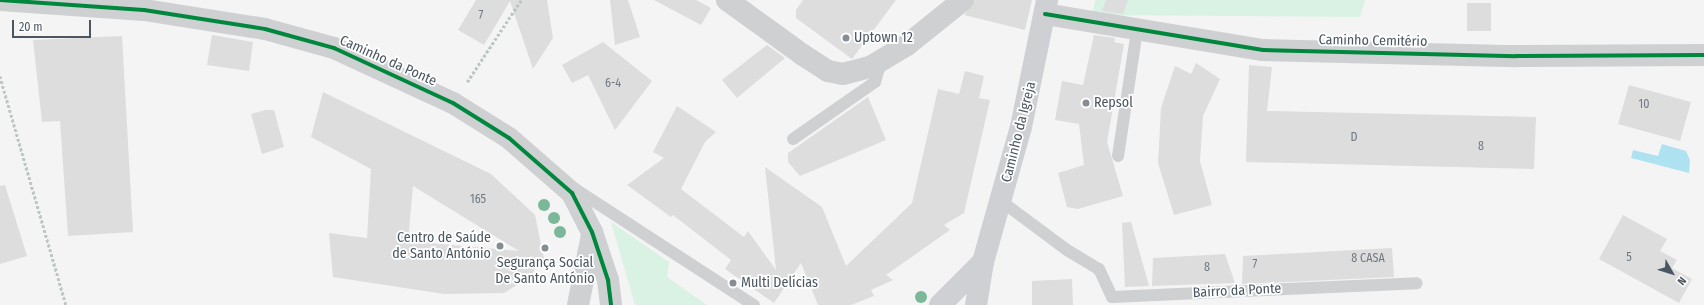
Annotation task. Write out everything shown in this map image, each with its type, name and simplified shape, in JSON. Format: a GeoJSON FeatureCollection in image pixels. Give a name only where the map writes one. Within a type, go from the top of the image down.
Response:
{"type":"FeatureCollection","features":[{"type":"Feature","properties":{"kind":"street","name":"Caminho da Ponte"},"geometry":{"type":"LineString","coordinates":[[0,0],[144,10],[265,29],[334,48],[453,103],[509,138],[560,179],[582,208],[592,232],[612,304]]}},
{"type":"Feature","properties":{"kind":"street"},"geometry":{"type":"LineString","coordinates":[[727,0],[828,71],[850,73],[881,61],[907,45],[963,0]]}},
{"type":"Feature","properties":{"kind":"street","name":"Caminho Cemitério"},"geometry":{"type":"LineString","coordinates":[[1046,7],[1137,31],[1263,50],[1516,56],[1704,55]]}},
{"type":"Feature","properties":{"kind":"street","name":"Caminho da Igreja"},"geometry":{"type":"LineString","coordinates":[[976,305],[983,262],[1022,127],[1046,7]]}},
{"type":"Feature","properties":{"kind":"street"},"geometry":{"type":"LineString","coordinates":[[578,305],[592,232]]}},
{"type":"Feature","properties":{"kind":"street","name":"Caminho da Igreja"},"geometry":{"type":"LineString","coordinates":[[940,305],[983,262]]}},
{"type":"Feature","properties":{"kind":"lane"},"geometry":{"type":"LineString","coordinates":[[1118,156],[1137,31]]}},
{"type":"Feature","properties":{"kind":"lane"},"geometry":{"type":"LineString","coordinates":[[792,139],[875,82],[881,61]]}},
{"type":"Feature","properties":{"kind":"lane"},"geometry":{"type":"LineString","coordinates":[[560,179],[754,305]]}},
{"type":"Feature","properties":{"kind":"lane","name":"Bairro da Ponte"},"geometry":{"type":"LineString","coordinates":[[1001,201],[1067,250],[1100,269],[1112,296],[1416,283]]}},
{"type":"Feature","properties":{"kind":"path"},"geometry":{"type":"LineString","coordinates":[[466,83],[520,0]]}},
{"type":"Feature","properties":{"kind":"path"},"geometry":{"type":"LineString","coordinates":[[0,76],[66,305]]}},
{"type":"Feature","properties":{"kind":"green space"},"geometry":{"type":"Polygon","coordinates":[[[1095,0],[1365,0],[1360,17],[1093,15],[1095,0]]]}},
{"type":"Feature","properties":{"kind":"green space"},"geometry":{"type":"Polygon","coordinates":[[[611,222],[669,262],[667,277],[707,305],[635,305],[611,222]]]}},
{"type":"Feature","properties":{"kind":"water"},"geometry":{"type":"Polygon","coordinates":[[[1662,144],[1686,151],[1690,160],[1689,173],[1631,158],[1633,150],[1658,156],[1662,144]]]}},
{"type":"Feature","properties":{"kind":"building"},"geometry":{"type":"Polygon","coordinates":[[[476,0],[547,0],[553,38],[533,69],[510,1],[484,45],[458,30],[476,0]]]}},
{"type":"Feature","properties":{"kind":"building"},"geometry":{"type":"Polygon","coordinates":[[[610,0],[628,0],[640,37],[615,45],[610,0]]]}},
{"type":"Feature","properties":{"kind":"building"},"geometry":{"type":"Polygon","coordinates":[[[654,0],[696,0],[711,8],[701,25],[654,0]]]}},
{"type":"Feature","properties":{"kind":"building","name":"Uptown 12"},"geometry":{"type":"Polygon","coordinates":[[[803,0],[896,0],[852,59],[796,18],[796,10],[803,0]]]}},
{"type":"Feature","properties":{"kind":"building"},"geometry":{"type":"Polygon","coordinates":[[[975,0],[1032,0],[1025,30],[964,15],[975,0]]]}},
{"type":"Feature","properties":{"kind":"building"},"geometry":{"type":"Polygon","coordinates":[[[1106,0],[1128,0],[1123,14],[1102,11],[1106,0]]]}},
{"type":"Feature","properties":{"kind":"building"},"geometry":{"type":"Polygon","coordinates":[[[1467,3],[1491,3],[1491,31],[1467,31],[1467,3]]]}},
{"type":"Feature","properties":{"kind":"building"},"geometry":{"type":"Polygon","coordinates":[[[212,35],[253,42],[249,71],[207,65],[212,35]]]}},
{"type":"Feature","properties":{"kind":"building"},"geometry":{"type":"Polygon","coordinates":[[[1094,35],[1115,38],[1114,42],[1124,44],[1107,142],[1123,196],[1078,209],[1067,207],[1058,173],[1084,165],[1079,124],[1055,120],[1062,81],[1083,85],[1094,35]]]}},
{"type":"Feature","properties":{"kind":"building"},"geometry":{"type":"Polygon","coordinates":[[[122,36],[133,232],[68,236],[60,121],[42,122],[33,40],[122,36]]]}},
{"type":"Feature","properties":{"kind":"building"},"geometry":{"type":"Polygon","coordinates":[[[603,42],[652,81],[615,130],[588,75],[572,83],[562,65],[603,42]]]}},
{"type":"Feature","properties":{"kind":"building"},"geometry":{"type":"Polygon","coordinates":[[[767,45],[785,58],[737,98],[722,80],[767,45]]]}},
{"type":"Feature","properties":{"kind":"building"},"geometry":{"type":"Polygon","coordinates":[[[1196,63],[1220,79],[1203,116],[1200,161],[1212,205],[1174,215],[1158,163],[1161,108],[1175,66],[1191,74],[1196,63]]]}},
{"type":"Feature","properties":{"kind":"building"},"geometry":{"type":"Polygon","coordinates":[[[1249,65],[1272,67],[1267,111],[1536,117],[1534,169],[1246,162],[1249,65]]]}},
{"type":"Feature","properties":{"kind":"building"},"geometry":{"type":"Polygon","coordinates":[[[965,71],[984,76],[979,98],[990,100],[964,213],[944,225],[950,230],[886,275],[893,280],[871,290],[874,296],[851,305],[818,305],[801,263],[774,303],[725,269],[731,260],[673,215],[671,217],[627,185],[664,158],[653,152],[677,106],[716,132],[705,142],[681,189],[744,237],[748,231],[776,270],[765,167],[822,207],[846,266],[912,203],[938,89],[959,94],[965,71]]]}},
{"type":"Feature","properties":{"kind":"building"},"geometry":{"type":"Polygon","coordinates":[[[1629,85],[1691,102],[1680,141],[1618,124],[1629,85]]]}},
{"type":"Feature","properties":{"kind":"building"},"geometry":{"type":"Polygon","coordinates":[[[323,92],[491,174],[535,215],[546,268],[537,263],[532,276],[504,293],[444,294],[333,277],[329,233],[367,238],[371,169],[311,137],[323,92]],[[413,186],[408,241],[519,251],[413,186]]]}},
{"type":"Feature","properties":{"kind":"building"},"geometry":{"type":"Polygon","coordinates":[[[868,97],[886,140],[800,176],[788,162],[788,153],[868,97]]]}},
{"type":"Feature","properties":{"kind":"building"},"geometry":{"type":"Polygon","coordinates":[[[265,110],[274,110],[284,147],[262,154],[251,114],[265,110]]]}},
{"type":"Feature","properties":{"kind":"building"},"geometry":{"type":"Polygon","coordinates":[[[5,185],[27,256],[0,264],[0,186],[5,185]]]}},
{"type":"Feature","properties":{"kind":"building"},"geometry":{"type":"Polygon","coordinates":[[[1623,215],[1667,239],[1660,251],[1677,260],[1672,268],[1692,279],[1679,303],[1599,259],[1623,215]]]}},
{"type":"Feature","properties":{"kind":"building"},"geometry":{"type":"Polygon","coordinates":[[[1131,222],[1149,286],[1125,287],[1122,223],[1131,222]]]}},
{"type":"Feature","properties":{"kind":"building"},"geometry":{"type":"Polygon","coordinates":[[[1392,248],[1394,277],[1242,284],[1243,256],[1392,248]]]}},
{"type":"Feature","properties":{"kind":"building"},"geometry":{"type":"Polygon","coordinates":[[[1225,254],[1235,283],[1152,286],[1153,258],[1225,254]]]}},
{"type":"Feature","properties":{"kind":"building"},"geometry":{"type":"Polygon","coordinates":[[[1072,279],[1073,305],[1032,305],[1032,281],[1072,279]]]}},
{"type":"Feature","properties":{"kind":"cycle path"},"geometry":{"type":"LineString","coordinates":[[0,0],[144,10],[265,29],[334,48],[453,103],[509,138],[572,193],[592,232],[608,280],[611,305]]}},
{"type":"Feature","properties":{"kind":"cycle path"},"geometry":{"type":"LineString","coordinates":[[1045,14],[1263,50],[1516,56],[1704,55]]}},
{"type":"Feature","properties":{"kind":"place","name":"Uptown 12"},"geometry":{"type":"Point","coordinates":[846,38]}},
{"type":"Feature","properties":{"kind":"place","name":"Repsol"},"geometry":{"type":"Point","coordinates":[1086,103]}},
{"type":"Feature","properties":{"kind":"place","name":"Centro de Saúde de Santo António"},"geometry":{"type":"Point","coordinates":[500,246]}},
{"type":"Feature","properties":{"kind":"place","name":"Segurança Social De Santo António"},"geometry":{"type":"Point","coordinates":[545,248]}},
{"type":"Feature","properties":{"kind":"place","name":"Multi Delícias"},"geometry":{"type":"Point","coordinates":[733,283]}}]}
